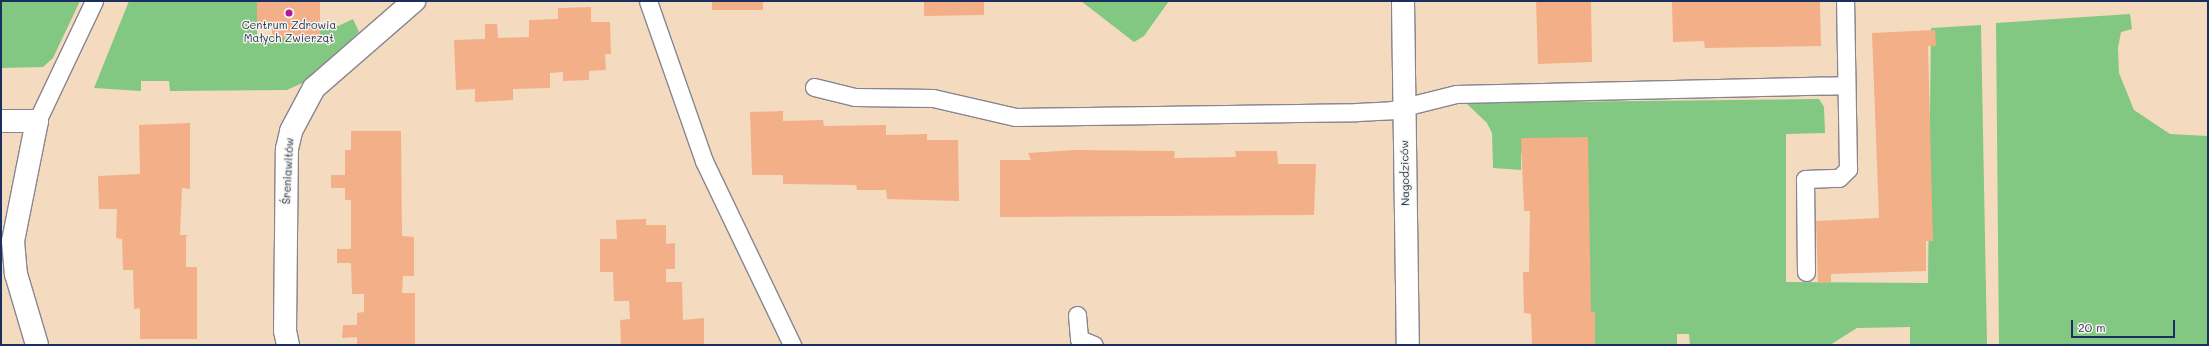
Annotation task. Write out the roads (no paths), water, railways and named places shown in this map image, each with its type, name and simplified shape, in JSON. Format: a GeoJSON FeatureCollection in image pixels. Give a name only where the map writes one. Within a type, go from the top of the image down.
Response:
{"type":"FeatureCollection","features":[{"type":"Feature","properties":{"kind":"street","name":"Śreniawitów"},"geometry":{"type":"LineString","coordinates":[[288,345],[284,330],[287,148],[291,131],[314,88],[414,1]]}},
{"type":"Feature","properties":{"kind":"street","name":"Nagodziców"},"geometry":{"type":"LineString","coordinates":[[1403,1],[1403,107],[1408,345]]}},
{"type":"Feature","properties":{"kind":"street"},"geometry":{"type":"LineString","coordinates":[[1,121],[37,121],[13,241],[16,274],[37,345]]}},
{"type":"Feature","properties":{"kind":"lane"},"geometry":{"type":"LineString","coordinates":[[37,121],[94,1]]}},
{"type":"Feature","properties":{"kind":"lane"},"geometry":{"type":"LineString","coordinates":[[648,1],[704,160],[792,345]]}},
{"type":"Feature","properties":{"kind":"lane"},"geometry":{"type":"LineString","coordinates":[[1806,272],[1805,179],[1839,178],[1848,169],[1845,85],[1845,1]]}},
{"type":"Feature","properties":{"kind":"lane"},"geometry":{"type":"LineString","coordinates":[[814,88],[855,97],[933,98],[1015,117],[1300,114],[1403,107],[1456,94],[1845,85]]}},
{"type":"Feature","properties":{"kind":"lane"},"geometry":{"type":"LineString","coordinates":[[1077,315],[1079,339],[1094,345]]}},
{"type":"Feature","properties":{"kind":"place","name":"Centrum Zdrowia Małych Zwierząt"},"geometry":{"type":"Point","coordinates":[289,13]}}]}
